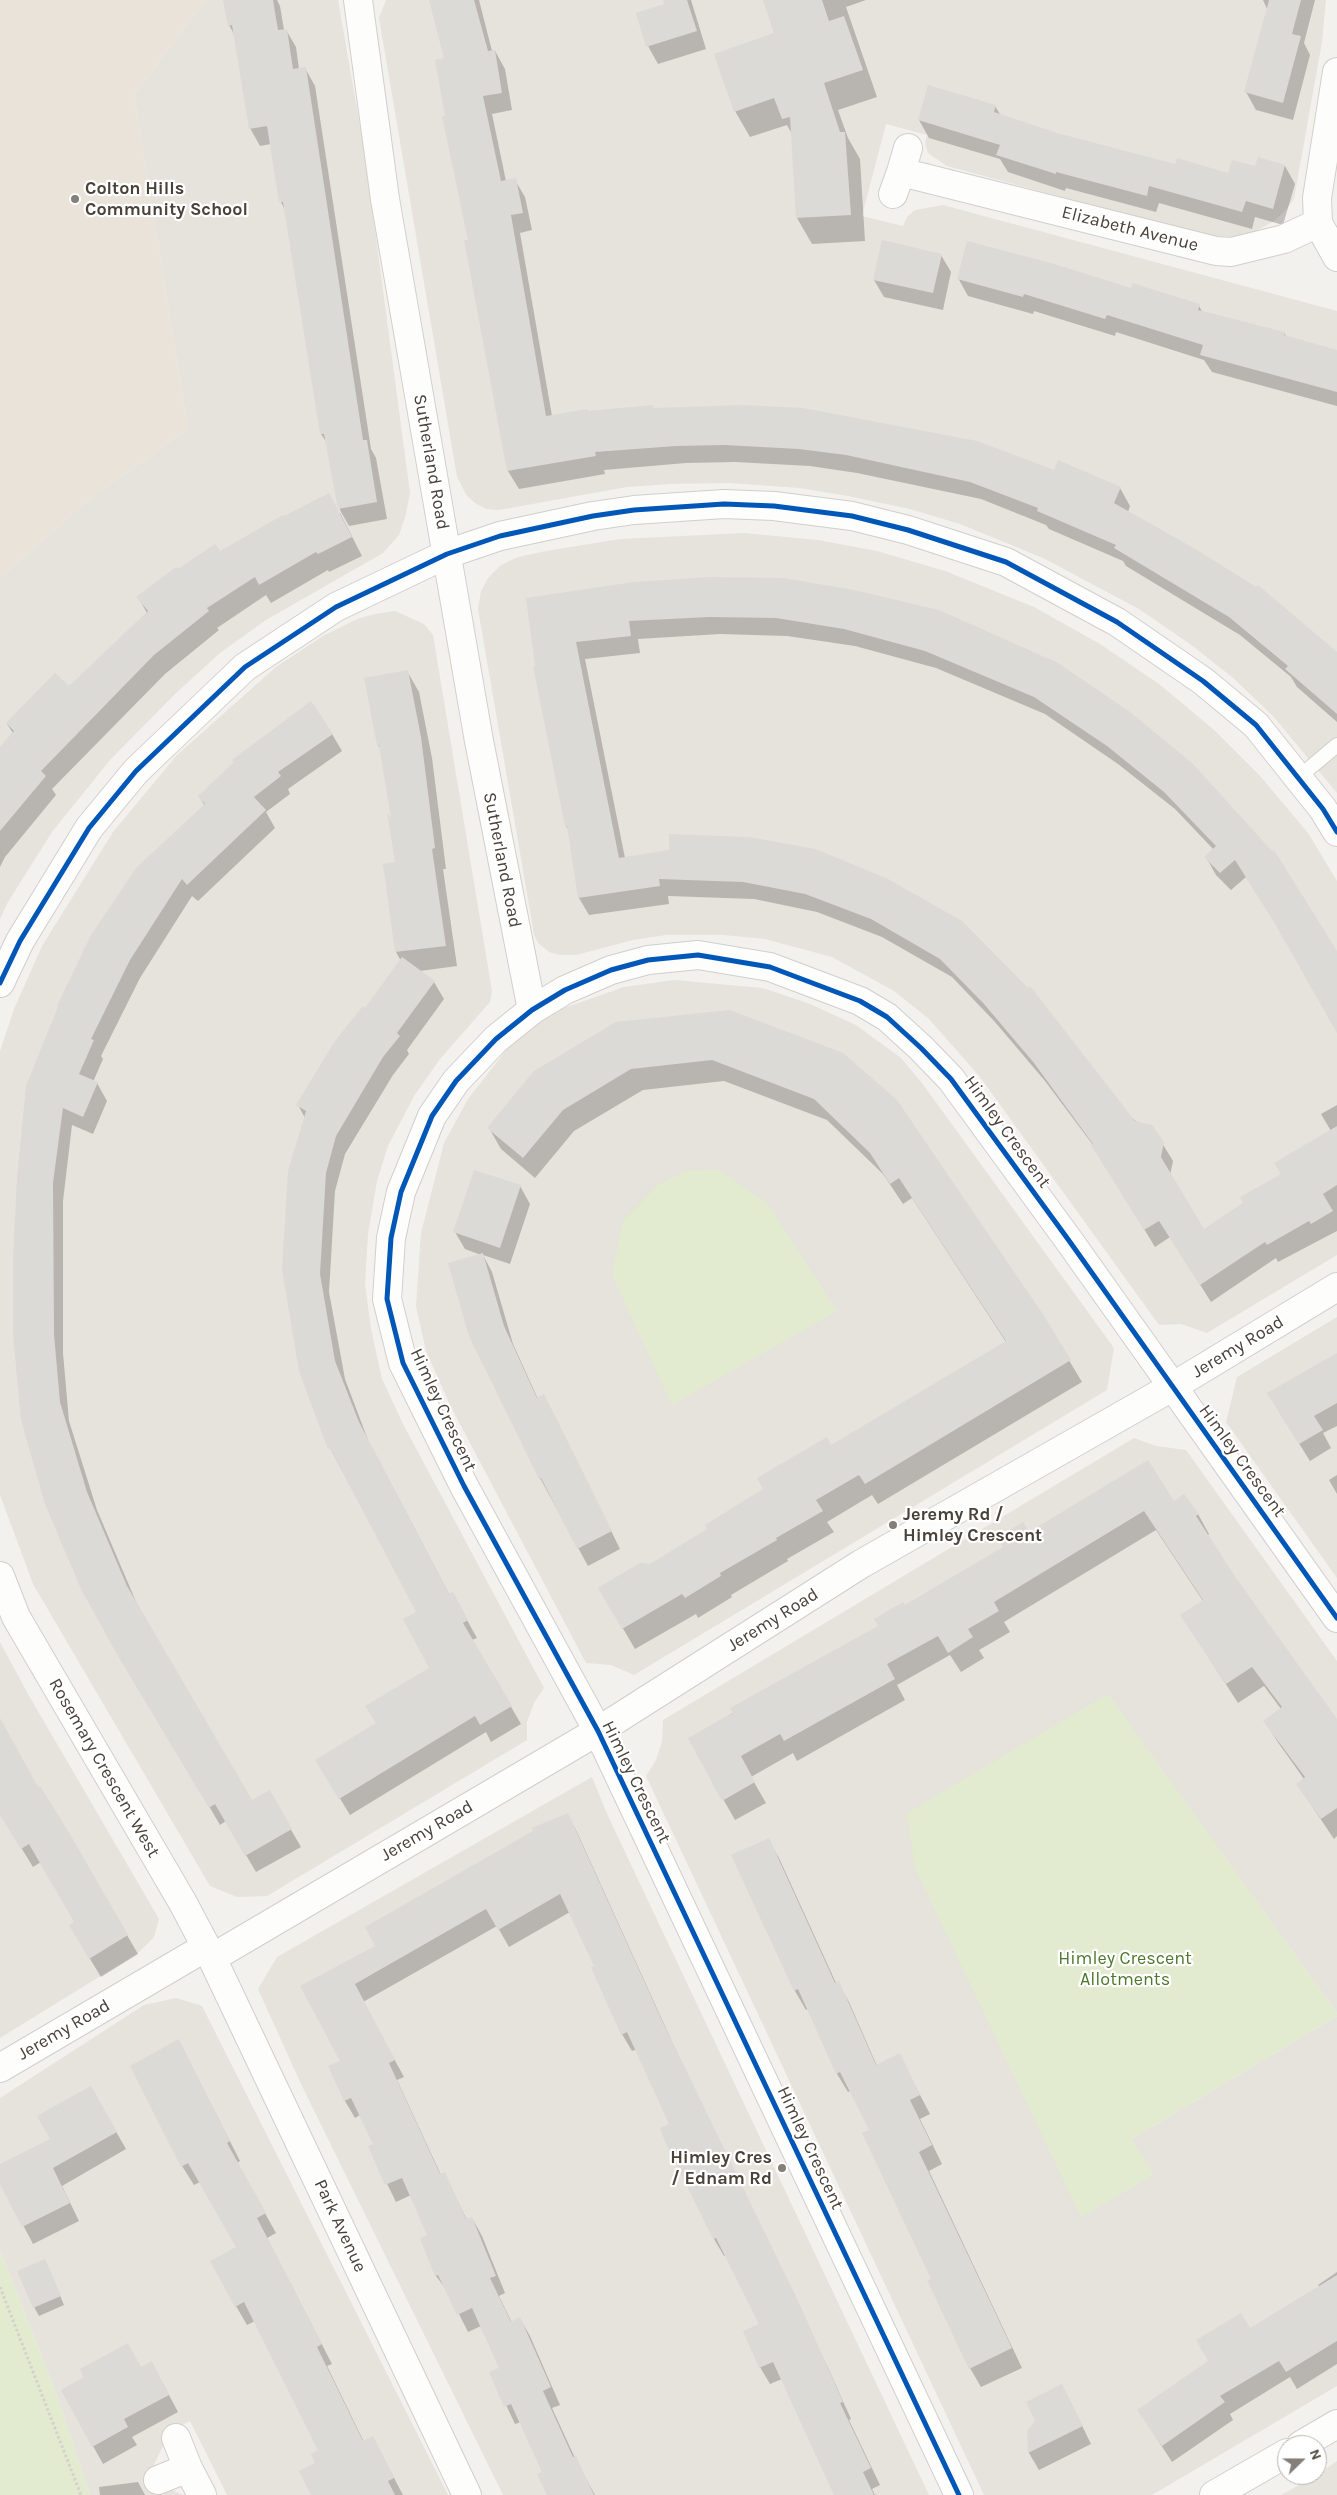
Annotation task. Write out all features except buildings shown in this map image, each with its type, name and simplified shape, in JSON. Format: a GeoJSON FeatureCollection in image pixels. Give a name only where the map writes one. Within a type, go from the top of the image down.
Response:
{"type":"FeatureCollection","features":[{"type":"Feature","properties":{"kind":"street","name":"Sutherland Road"},"geometry":{"type":"LineString","coordinates":[[358,0],[385,199],[479,740],[532,1010]]}},
{"type":"Feature","properties":{"kind":"street"},"geometry":{"type":"LineString","coordinates":[[1337,72],[1317,198],[1318,223],[1337,257]]}},
{"type":"Feature","properties":{"kind":"street","name":"Elizabeth Avenue"},"geometry":{"type":"LineString","coordinates":[[901,171],[1216,251],[1231,252],[1284,239],[1318,223]]}},
{"type":"Feature","properties":{"kind":"street"},"geometry":{"type":"LineString","coordinates":[[0,983],[20,941],[89,828],[136,771],[245,668],[322,616],[386,582],[447,554],[500,536],[592,516],[683,506],[774,506],[852,516],[899,528],[1006,562],[1117,622],[1203,681],[1256,725],[1299,777],[1337,832]]}},
{"type":"Feature","properties":{"kind":"street","name":"Himley Crescent"},"geometry":{"type":"LineString","coordinates":[[959,2495],[598,1731],[464,1486],[403,1363],[387,1299],[391,1238],[401,1192],[432,1116],[456,1081],[496,1039],[532,1010],[565,990],[612,970],[648,960],[698,955],[770,967],[860,1001],[887,1018],[951,1078],[1337,1618]]}},
{"type":"Feature","properties":{"kind":"street","name":"Jeremy Road"},"geometry":{"type":"LineString","coordinates":[[0,2068],[209,1953],[598,1731],[861,1564],[1172,1387],[1337,1287]]}},
{"type":"Feature","properties":{"kind":"street","name":"Rosemary Crescent West"},"geometry":{"type":"LineString","coordinates":[[0,1576],[16,1617],[183,1903],[209,1953]]}},
{"type":"Feature","properties":{"kind":"street","name":"Park Avenue"},"geometry":{"type":"LineString","coordinates":[[209,1953],[467,2495]]}},
{"type":"Feature","properties":{"kind":"street"},"geometry":{"type":"LineString","coordinates":[[1318,2435],[1337,2424]]}},
{"type":"Feature","properties":{"kind":"street"},"geometry":{"type":"LineString","coordinates":[[176,2438],[188,2468],[202,2495]]}},
{"type":"Feature","properties":{"kind":"street"},"geometry":{"type":"LineString","coordinates":[[1214,2495],[1277,2459]]}},
{"type":"Feature","properties":{"kind":"street"},"geometry":{"type":"LineString","coordinates":[[158,2480],[188,2468]]}},
{"type":"Feature","properties":{"kind":"lane"},"geometry":{"type":"LineString","coordinates":[[1299,777],[1337,745]]}},
{"type":"Feature","properties":{"kind":"path"},"geometry":{"type":"LineString","coordinates":[[0,2287],[81,2495]]}},
{"type":"Feature","properties":{"kind":"shaded area","name":"Colton Hills Community School"},"geometry":{"type":"Polygon","coordinates":[[[0,0],[205,0],[134,95],[188,429],[87,501],[0,578],[0,0]]]}},
{"type":"Feature","properties":{"kind":"shaded area"},"geometry":{"type":"Polygon","coordinates":[[[205,0],[338,0],[365,155],[410,493],[406,514],[399,535],[383,553],[266,620],[220,653],[175,694],[110,760],[52,832],[8,902],[0,919],[0,578],[87,501],[188,429],[134,95],[205,0]]]}},
{"type":"Feature","properties":{"kind":"shaded area"},"geometry":{"type":"Polygon","coordinates":[[[386,0],[1326,0],[1322,42],[1294,199],[1274,221],[1256,231],[1237,237],[1203,235],[947,166],[928,153],[925,143],[927,135],[886,124],[862,216],[903,226],[907,217],[915,210],[943,205],[1337,311],[1337,793],[1273,716],[1232,677],[1190,644],[1139,609],[1043,558],[960,524],[910,509],[848,496],[799,488],[729,483],[627,487],[499,510],[486,509],[475,503],[467,496],[457,477],[379,18],[386,0]]]}},
{"type":"Feature","properties":{"kind":"shaded area"},"geometry":{"type":"Polygon","coordinates":[[[744,533],[818,540],[877,551],[945,571],[1034,607],[1100,644],[1159,684],[1213,729],[1261,777],[1308,833],[1337,881],[1337,1255],[1207,1333],[1181,1324],[1159,1325],[980,1077],[929,1019],[894,991],[832,957],[765,939],[723,935],[666,935],[633,940],[576,955],[560,955],[549,952],[538,943],[534,934],[478,609],[481,591],[488,578],[501,565],[518,557],[620,539],[744,533]]]}},
{"type":"Feature","properties":{"kind":"shaded area"},"geometry":{"type":"Polygon","coordinates":[[[395,611],[424,624],[433,635],[492,991],[490,1002],[440,1059],[414,1096],[388,1146],[377,1181],[368,1234],[365,1284],[371,1329],[382,1379],[403,1424],[544,1688],[534,1703],[527,1722],[527,1740],[267,1896],[237,1897],[210,1886],[33,1584],[0,1495],[0,1051],[14,1009],[42,946],[113,832],[177,755],[276,667],[323,636],[357,619],[395,611]]]}},
{"type":"Feature","properties":{"kind":"shaded area"},"geometry":{"type":"Polygon","coordinates":[[[674,980],[763,988],[810,1004],[856,1025],[901,1058],[922,1083],[1114,1348],[1107,1390],[634,1675],[611,1665],[586,1663],[451,1407],[426,1351],[416,1306],[421,1233],[444,1143],[468,1099],[511,1044],[534,1024],[561,1009],[624,987],[674,980]]]}},
{"type":"Feature","properties":{"kind":"shaded area"},"geometry":{"type":"Polygon","coordinates":[[[1337,1317],[1337,1578],[1226,1422],[1237,1377],[1337,1317]]]}},
{"type":"Feature","properties":{"kind":"shaded area"},"geometry":{"type":"Polygon","coordinates":[[[1134,1438],[1156,1446],[1186,1450],[1337,1661],[1337,2013],[1108,1695],[1132,2139],[1337,2016],[1337,2386],[1152,2495],[984,2495],[646,1776],[656,1760],[662,1741],[663,1720],[1134,1438]]]}},
{"type":"Feature","properties":{"kind":"shaded area"},"geometry":{"type":"Polygon","coordinates":[[[0,1642],[28,1694],[159,1919],[154,1937],[138,1953],[0,2038],[0,1642]]]}},
{"type":"Feature","properties":{"kind":"shaded area"},"geometry":{"type":"Polygon","coordinates":[[[592,1777],[608,1816],[929,2495],[503,2495],[301,2084],[258,1989],[277,1957],[592,1777]]]}},
{"type":"Feature","properties":{"kind":"shaded area"},"geometry":{"type":"Polygon","coordinates":[[[176,1998],[202,2006],[448,2495],[227,2495],[190,2421],[170,2431],[153,2467],[153,2480],[182,2495],[90,2495],[55,2390],[0,2250],[0,2098],[144,2005],[176,1998]]]}},
{"type":"Feature","properties":{"kind":"shaded area"},"geometry":{"type":"Polygon","coordinates":[[[1337,2461],[1337,2495],[1281,2495],[1299,2485],[1327,2485],[1327,2468],[1337,2461]]]}},
{"type":"Feature","properties":{"kind":"green space"},"geometry":{"type":"Polygon","coordinates":[[[719,1170],[768,1204],[837,1311],[672,1405],[612,1275],[623,1221],[658,1185],[686,1171],[719,1170]]]}},
{"type":"Feature","properties":{"kind":"green space","name":"Himley Crescent Allotments"},"geometry":{"type":"Polygon","coordinates":[[[1108,1694],[1337,2013],[1337,2016],[1132,2139],[1154,2175],[1081,2217],[915,1868],[907,1813],[1108,1694]]]}},
{"type":"Feature","properties":{"kind":"green space"},"geometry":{"type":"Polygon","coordinates":[[[0,2250],[55,2390],[90,2495],[0,2495],[0,2250]]]}},
{"type":"Feature","properties":{"kind":"cycle path"},"geometry":{"type":"LineString","coordinates":[[0,983],[20,941],[89,828],[136,771],[245,667],[336,607],[447,554],[500,536],[593,516],[634,510],[724,504],[774,506],[852,516],[908,530],[1006,562],[1117,622],[1203,681],[1256,725],[1323,809],[1337,832]]}},
{"type":"Feature","properties":{"kind":"cycle path"},"geometry":{"type":"LineString","coordinates":[[959,2495],[598,1731],[464,1486],[403,1363],[387,1299],[391,1238],[401,1192],[432,1116],[456,1081],[496,1039],[532,1010],[565,990],[611,970],[648,960],[698,955],[770,967],[860,1001],[887,1017],[951,1079],[1070,1242],[1337,1618]]}},
{"type":"Feature","properties":{"kind":"place","name":"Colton Hills Community School"},"geometry":{"type":"Point","coordinates":[75,199]}},
{"type":"Feature","properties":{"kind":"place","name":"Jeremy Rd / Himley Crescent"},"geometry":{"type":"Point","coordinates":[893,1525]}},
{"type":"Feature","properties":{"kind":"place","name":"Himley Cres / Ednam Rd"},"geometry":{"type":"Point","coordinates":[782,2168]}}]}
